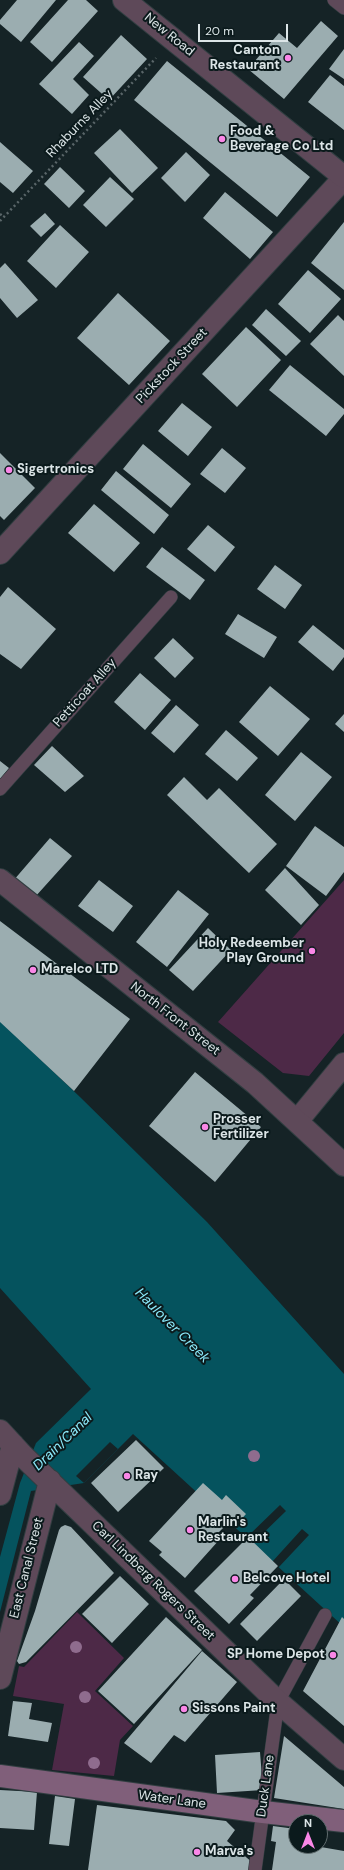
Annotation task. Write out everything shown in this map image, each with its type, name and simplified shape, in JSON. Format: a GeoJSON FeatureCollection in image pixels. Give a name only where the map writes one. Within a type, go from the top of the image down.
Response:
{"type":"FeatureCollection","features":[{"type":"Feature","properties":{"kind":"main road","name":"Water Lane"},"geometry":{"type":"LineString","coordinates":[[0,1776],[263,1812],[344,1821]]}},
{"type":"Feature","properties":{"kind":"street","name":"New Road"},"geometry":{"type":"LineString","coordinates":[[124,0],[344,177]]}},
{"type":"Feature","properties":{"kind":"street","name":"Pickstock Street"},"geometry":{"type":"LineString","coordinates":[[0,553],[344,177]]}},
{"type":"Feature","properties":{"kind":"street","name":"North Front Street"},"geometry":{"type":"LineString","coordinates":[[0,880],[256,1083],[298,1120],[344,1164]]}},
{"type":"Feature","properties":{"kind":"street"},"geometry":{"type":"LineString","coordinates":[[298,1120],[344,1064]]}},
{"type":"Feature","properties":{"kind":"street"},"geometry":{"type":"LineString","coordinates":[[0,1494],[12,1444]]}},
{"type":"Feature","properties":{"kind":"street","name":"Carl Lindberg Rogers Street"},"geometry":{"type":"LineString","coordinates":[[12,1444],[278,1702],[344,1759]]}},
{"type":"Feature","properties":{"kind":"street","name":"East Canal Street"},"geometry":{"type":"LineString","coordinates":[[0,1678],[47,1478]]}},
{"type":"Feature","properties":{"kind":"lane"},"geometry":{"type":"LineString","coordinates":[[334,0],[344,8]]}},
{"type":"Feature","properties":{"kind":"lane","name":"Petticoat Alley"},"geometry":{"type":"LineString","coordinates":[[0,789],[171,597]]}},
{"type":"Feature","properties":{"kind":"lane"},"geometry":{"type":"LineString","coordinates":[[278,1702],[324,1615]]}},
{"type":"Feature","properties":{"kind":"lane","name":"Duck Lane"},"geometry":{"type":"LineString","coordinates":[[255,1870],[278,1702]]}},
{"type":"Feature","properties":{"kind":"path","name":"Rhaburns Alley"},"geometry":{"type":"LineString","coordinates":[[0,221],[174,39]]}},
{"type":"Feature","properties":{"kind":"path"},"geometry":{"type":"LineString","coordinates":[[0,214],[4,218]]}},
{"type":"Feature","properties":{"kind":"shaded area","name":"Holy Redeember Play Ground"},"geometry":{"type":"Polygon","coordinates":[[[344,880],[344,1033],[309,1076],[283,1073],[218,1022],[344,880]]]}},
{"type":"Feature","properties":{"kind":"shaded area"},"geometry":{"type":"Polygon","coordinates":[[[77,1612],[124,1658],[95,1691],[133,1726],[120,1740],[114,1776],[52,1770],[64,1704],[13,1696],[19,1666],[24,1667],[77,1612]]]}},
{"type":"Feature","properties":{"kind":"water"},"geometry":{"type":"Polygon","coordinates":[[[0,1021],[80,1097],[207,1222],[344,1374],[344,1627],[133,1434],[84,1483],[31,1491],[0,1612],[0,1557],[20,1483],[36,1443],[91,1389],[0,1288],[0,1021]]]}},
{"type":"Feature","properties":{"kind":"pier"},"geometry":{"type":"Polygon","coordinates":[[[110,1442],[118,1449],[84,1483],[76,1476],[110,1442]]]}},
{"type":"Feature","properties":{"kind":"pier"},"geometry":{"type":"Polygon","coordinates":[[[280,1505],[286,1511],[252,1544],[246,1538],[280,1505]]]}},
{"type":"Feature","properties":{"kind":"pier"},"geometry":{"type":"Polygon","coordinates":[[[302,1529],[309,1535],[278,1568],[272,1562],[302,1529]]]}},
{"type":"Feature","properties":{"kind":"building"},"geometry":{"type":"Polygon","coordinates":[[[17,0],[56,0],[21,42],[0,24],[0,20],[17,0]]]}},
{"type":"Feature","properties":{"kind":"building"},"geometry":{"type":"Polygon","coordinates":[[[68,0],[86,0],[98,11],[52,62],[30,42],[68,0]]]}},
{"type":"Feature","properties":{"kind":"building","name":"Canton Restaurant"},"geometry":{"type":"Polygon","coordinates":[[[321,21],[338,36],[284,99],[248,69],[279,33],[297,48],[321,21]]]}},
{"type":"Feature","properties":{"kind":"building"},"geometry":{"type":"Polygon","coordinates":[[[121,35],[147,59],[109,100],[83,77],[121,35]]]}},
{"type":"Feature","properties":{"kind":"building"},"geometry":{"type":"Polygon","coordinates":[[[79,42],[94,56],[73,79],[89,95],[72,114],[39,84],[79,42]]]}},
{"type":"Feature","properties":{"kind":"building"},"geometry":{"type":"Polygon","coordinates":[[[344,49],[344,79],[329,69],[344,49]]]}},
{"type":"Feature","properties":{"kind":"building","name":"Food & Beverage Co Ltd"},"geometry":{"type":"Polygon","coordinates":[[[167,61],[310,177],[277,217],[134,100],[167,61]]]}},
{"type":"Feature","properties":{"kind":"building"},"geometry":{"type":"Polygon","coordinates":[[[330,75],[344,86],[344,130],[308,102],[330,75]]]}},
{"type":"Feature","properties":{"kind":"building"},"geometry":{"type":"Polygon","coordinates":[[[120,129],[158,168],[132,193],[94,153],[120,129]]]}},
{"type":"Feature","properties":{"kind":"building"},"geometry":{"type":"Polygon","coordinates":[[[0,142],[33,171],[13,193],[0,182],[0,142]]]}},
{"type":"Feature","properties":{"kind":"building"},"geometry":{"type":"Polygon","coordinates":[[[186,152],[210,175],[185,202],[161,178],[186,152]]]}},
{"type":"Feature","properties":{"kind":"building"},"geometry":{"type":"Polygon","coordinates":[[[60,167],[85,191],[69,208],[44,184],[60,167]]]}},
{"type":"Feature","properties":{"kind":"building"},"geometry":{"type":"Polygon","coordinates":[[[110,177],[134,199],[106,227],[83,205],[110,177]]]}},
{"type":"Feature","properties":{"kind":"building"},"geometry":{"type":"Polygon","coordinates":[[[225,192],[273,232],[250,259],[203,218],[225,192]]]}},
{"type":"Feature","properties":{"kind":"building"},"geometry":{"type":"Polygon","coordinates":[[[45,213],[55,224],[41,237],[30,226],[45,213]]]}},
{"type":"Feature","properties":{"kind":"building"},"geometry":{"type":"Polygon","coordinates":[[[344,222],[344,290],[311,263],[344,222]]]}},
{"type":"Feature","properties":{"kind":"building"},"geometry":{"type":"Polygon","coordinates":[[[60,225],[89,252],[56,288],[27,261],[60,225]]]}},
{"type":"Feature","properties":{"kind":"building"},"geometry":{"type":"Polygon","coordinates":[[[5,263],[38,300],[17,318],[0,298],[0,268],[5,263]]]}},
{"type":"Feature","properties":{"kind":"building"},"geometry":{"type":"Polygon","coordinates":[[[308,270],[341,299],[310,333],[278,304],[308,270]]]}},
{"type":"Feature","properties":{"kind":"building"},"geometry":{"type":"Polygon","coordinates":[[[118,293],[170,341],[129,385],[77,338],[118,293]]]}},
{"type":"Feature","properties":{"kind":"building"},"geometry":{"type":"Polygon","coordinates":[[[266,309],[301,341],[286,356],[252,325],[266,309]]]}},
{"type":"Feature","properties":{"kind":"building"},"geometry":{"type":"Polygon","coordinates":[[[338,315],[344,321],[344,376],[310,344],[338,315]]]}},
{"type":"Feature","properties":{"kind":"building"},"geometry":{"type":"Polygon","coordinates":[[[246,327],[281,360],[237,407],[202,374],[246,327]]]}},
{"type":"Feature","properties":{"kind":"building"},"geometry":{"type":"Polygon","coordinates":[[[290,365],[344,409],[344,414],[326,436],[269,390],[290,365]]]}},
{"type":"Feature","properties":{"kind":"building"},"geometry":{"type":"Polygon","coordinates":[[[182,403],[212,427],[188,456],[158,431],[182,403]]]}},
{"type":"Feature","properties":{"kind":"building"},"geometry":{"type":"Polygon","coordinates":[[[143,444],[191,484],[171,508],[123,469],[143,444]]]}},
{"type":"Feature","properties":{"kind":"building"},"geometry":{"type":"Polygon","coordinates":[[[222,448],[246,468],[225,493],[200,474],[222,448]]]}},
{"type":"Feature","properties":{"kind":"building","name":"Sigertronics"},"geometry":{"type":"Polygon","coordinates":[[[0,453],[35,488],[4,520],[0,516],[0,453]]]}},
{"type":"Feature","properties":{"kind":"building"},"geometry":{"type":"Polygon","coordinates":[[[116,471],[169,515],[154,534],[101,490],[116,471]]]}},
{"type":"Feature","properties":{"kind":"building"},"geometry":{"type":"Polygon","coordinates":[[[94,504],[140,543],[114,572],[68,533],[94,504]]]}},
{"type":"Feature","properties":{"kind":"building"},"geometry":{"type":"Polygon","coordinates":[[[208,525],[235,547],[215,572],[187,549],[208,525]]]}},
{"type":"Feature","properties":{"kind":"building"},"geometry":{"type":"Polygon","coordinates":[[[162,547],[205,580],[190,600],[146,567],[162,547]]]}},
{"type":"Feature","properties":{"kind":"building"},"geometry":{"type":"Polygon","coordinates":[[[275,565],[302,585],[285,609],[257,589],[275,565]]]}},
{"type":"Feature","properties":{"kind":"building"},"geometry":{"type":"Polygon","coordinates":[[[8,587],[56,629],[21,669],[0,654],[0,597],[8,587]]]}},
{"type":"Feature","properties":{"kind":"building"},"geometry":{"type":"Polygon","coordinates":[[[238,614],[277,637],[264,658],[225,634],[238,614]]]}},
{"type":"Feature","properties":{"kind":"building"},"geometry":{"type":"Polygon","coordinates":[[[313,625],[344,650],[344,657],[333,671],[298,642],[313,625]]]}},
{"type":"Feature","properties":{"kind":"building"},"geometry":{"type":"Polygon","coordinates":[[[173,638],[194,658],[175,678],[154,658],[173,638]]]}},
{"type":"Feature","properties":{"kind":"building"},"geometry":{"type":"Polygon","coordinates":[[[140,673],[171,700],[145,730],[114,702],[140,673]]]}},
{"type":"Feature","properties":{"kind":"building"},"geometry":{"type":"Polygon","coordinates":[[[270,686],[310,719],[278,756],[239,722],[270,686]]]}},
{"type":"Feature","properties":{"kind":"building"},"geometry":{"type":"Polygon","coordinates":[[[176,705],[199,725],[174,753],[151,733],[176,705]]]}},
{"type":"Feature","properties":{"kind":"building"},"geometry":{"type":"Polygon","coordinates":[[[344,714],[344,732],[335,724],[344,714]]]}},
{"type":"Feature","properties":{"kind":"building"},"geometry":{"type":"Polygon","coordinates":[[[226,730],[258,758],[237,781],[205,754],[226,730]]]}},
{"type":"Feature","properties":{"kind":"building"},"geometry":{"type":"Polygon","coordinates":[[[52,746],[84,776],[65,792],[34,765],[52,746]]]}},
{"type":"Feature","properties":{"kind":"building"},"geometry":{"type":"Polygon","coordinates":[[[301,752],[332,777],[295,821],[265,795],[301,752]]]}},
{"type":"Feature","properties":{"kind":"building"},"geometry":{"type":"Polygon","coordinates":[[[0,761],[9,768],[0,779],[0,761]]]}},
{"type":"Feature","properties":{"kind":"building"},"geometry":{"type":"Polygon","coordinates":[[[184,777],[207,800],[219,788],[277,844],[249,873],[167,795],[184,777]]]}},
{"type":"Feature","properties":{"kind":"building"},"geometry":{"type":"Polygon","coordinates":[[[315,826],[344,847],[344,872],[326,896],[286,866],[315,826]]]}},
{"type":"Feature","properties":{"kind":"building"},"geometry":{"type":"Polygon","coordinates":[[[50,838],[72,856],[35,897],[13,881],[50,838]]]}},
{"type":"Feature","properties":{"kind":"building"},"geometry":{"type":"Polygon","coordinates":[[[285,868],[319,905],[301,925],[265,890],[285,868]]]}},
{"type":"Feature","properties":{"kind":"building"},"geometry":{"type":"Polygon","coordinates":[[[99,880],[133,906],[113,932],[78,906],[99,880]]]}},
{"type":"Feature","properties":{"kind":"building"},"geometry":{"type":"Polygon","coordinates":[[[178,890],[209,914],[167,967],[136,942],[178,890]]]}},
{"type":"Feature","properties":{"kind":"building","name":"Marelco LTD"},"geometry":{"type":"Polygon","coordinates":[[[0,921],[130,1019],[74,1091],[0,1022],[0,921]]]}},
{"type":"Feature","properties":{"kind":"building"},"geometry":{"type":"Polygon","coordinates":[[[208,928],[231,950],[193,991],[169,970],[208,928]]]}},
{"type":"Feature","properties":{"kind":"building","name":"Prosser Fertilizer"},"geometry":{"type":"Polygon","coordinates":[[[195,1072],[261,1127],[215,1182],[149,1126],[195,1072]]]}},
{"type":"Feature","properties":{"kind":"building","name":"Ray"},"geometry":{"type":"Polygon","coordinates":[[[136,1440],[164,1468],[118,1512],[91,1483],[136,1440]]]}},
{"type":"Feature","properties":{"kind":"building","name":"Marlin's Restaurant"},"geometry":{"type":"Polygon","coordinates":[[[203,1483],[222,1500],[226,1495],[246,1514],[235,1526],[230,1521],[216,1535],[220,1539],[185,1578],[159,1555],[162,1552],[149,1541],[203,1483]]]}},
{"type":"Feature","properties":{"kind":"building"},"geometry":{"type":"Polygon","coordinates":[[[65,1525],[71,1527],[114,1573],[26,1662],[19,1664],[17,1661],[35,1611],[59,1530],[65,1525]]]}},
{"type":"Feature","properties":{"kind":"building","name":"Belcove Hotel"},"geometry":{"type":"Polygon","coordinates":[[[248,1537],[278,1566],[250,1595],[254,1598],[229,1624],[194,1591],[248,1537]]]}},
{"type":"Feature","properties":{"kind":"building"},"geometry":{"type":"Polygon","coordinates":[[[120,1576],[149,1604],[112,1643],[82,1614],[120,1576]]]}},
{"type":"Feature","properties":{"kind":"building"},"geometry":{"type":"Polygon","coordinates":[[[284,1579],[301,1596],[257,1641],[240,1624],[284,1579]]]}},
{"type":"Feature","properties":{"kind":"building"},"geometry":{"type":"Polygon","coordinates":[[[166,1617],[202,1650],[134,1724],[98,1691],[166,1617]]]}},
{"type":"Feature","properties":{"kind":"building","name":"SP Home Depot"},"geometry":{"type":"Polygon","coordinates":[[[342,1617],[344,1619],[344,1726],[303,1691],[342,1617]]]}},
{"type":"Feature","properties":{"kind":"building","name":"Sissons Paint"},"geometry":{"type":"Polygon","coordinates":[[[202,1651],[237,1682],[185,1742],[174,1735],[151,1763],[124,1743],[202,1651]]]}},
{"type":"Feature","properties":{"kind":"building"},"geometry":{"type":"Polygon","coordinates":[[[13,1701],[32,1703],[29,1719],[52,1723],[48,1742],[8,1736],[13,1701]]]}},
{"type":"Feature","properties":{"kind":"building"},"geometry":{"type":"Polygon","coordinates":[[[284,1736],[344,1787],[344,1809],[274,1798],[284,1736]]]}},
{"type":"Feature","properties":{"kind":"building"},"geometry":{"type":"Polygon","coordinates":[[[260,1752],[263,1790],[217,1793],[215,1755],[260,1752]]]}},
{"type":"Feature","properties":{"kind":"building"},"geometry":{"type":"Polygon","coordinates":[[[0,1790],[37,1792],[34,1830],[0,1828],[0,1790]]]}},
{"type":"Feature","properties":{"kind":"building"},"geometry":{"type":"Polygon","coordinates":[[[55,1796],[75,1799],[69,1846],[49,1844],[55,1796]]]}},
{"type":"Feature","properties":{"kind":"building"},"geometry":{"type":"Polygon","coordinates":[[[97,1805],[226,1821],[235,1830],[227,1841],[253,1863],[252,1870],[88,1870],[97,1805]]]}},
{"type":"Feature","properties":{"kind":"building"},"geometry":{"type":"Polygon","coordinates":[[[273,1826],[288,1828],[288,1854],[328,1854],[328,1848],[344,1851],[344,1870],[272,1870],[276,1842],[271,1841],[273,1826]]]}},
{"type":"Feature","properties":{"kind":"place","name":"Canton Restaurant"},"geometry":{"type":"Point","coordinates":[288,58]}},
{"type":"Feature","properties":{"kind":"place","name":"Food & Beverage Co Ltd"},"geometry":{"type":"Point","coordinates":[222,139]}},
{"type":"Feature","properties":{"kind":"place","name":"Sigertronics"},"geometry":{"type":"Point","coordinates":[9,470]}},
{"type":"Feature","properties":{"kind":"place","name":"Holy Redeember Play Ground"},"geometry":{"type":"Point","coordinates":[312,951]}},
{"type":"Feature","properties":{"kind":"place","name":"Marelco LTD"},"geometry":{"type":"Point","coordinates":[33,970]}},
{"type":"Feature","properties":{"kind":"place","name":"Prosser Fertilizer"},"geometry":{"type":"Point","coordinates":[205,1127]}},
{"type":"Feature","properties":{"kind":"place","name":"Ray"},"geometry":{"type":"Point","coordinates":[127,1476]}},
{"type":"Feature","properties":{"kind":"place","name":"Marlin's Restaurant"},"geometry":{"type":"Point","coordinates":[190,1530]}},
{"type":"Feature","properties":{"kind":"place","name":"Belcove Hotel"},"geometry":{"type":"Point","coordinates":[235,1579]}},
{"type":"Feature","properties":{"kind":"place","name":"SP Home Depot"},"geometry":{"type":"Point","coordinates":[333,1655]}},
{"type":"Feature","properties":{"kind":"place","name":"Sissons Paint"},"geometry":{"type":"Point","coordinates":[184,1709]}},
{"type":"Feature","properties":{"kind":"place","name":"Marva's"},"geometry":{"type":"Point","coordinates":[197,1852]}},
{"type":"Feature","properties":{"kind":"water label","name":"Haulover Creek"},"geometry":{"type":"Point","coordinates":[172,1326]}},
{"type":"Feature","properties":{"kind":"water label","name":"Drain/Canal"},"geometry":{"type":"Point","coordinates":[63,1442]}}]}
